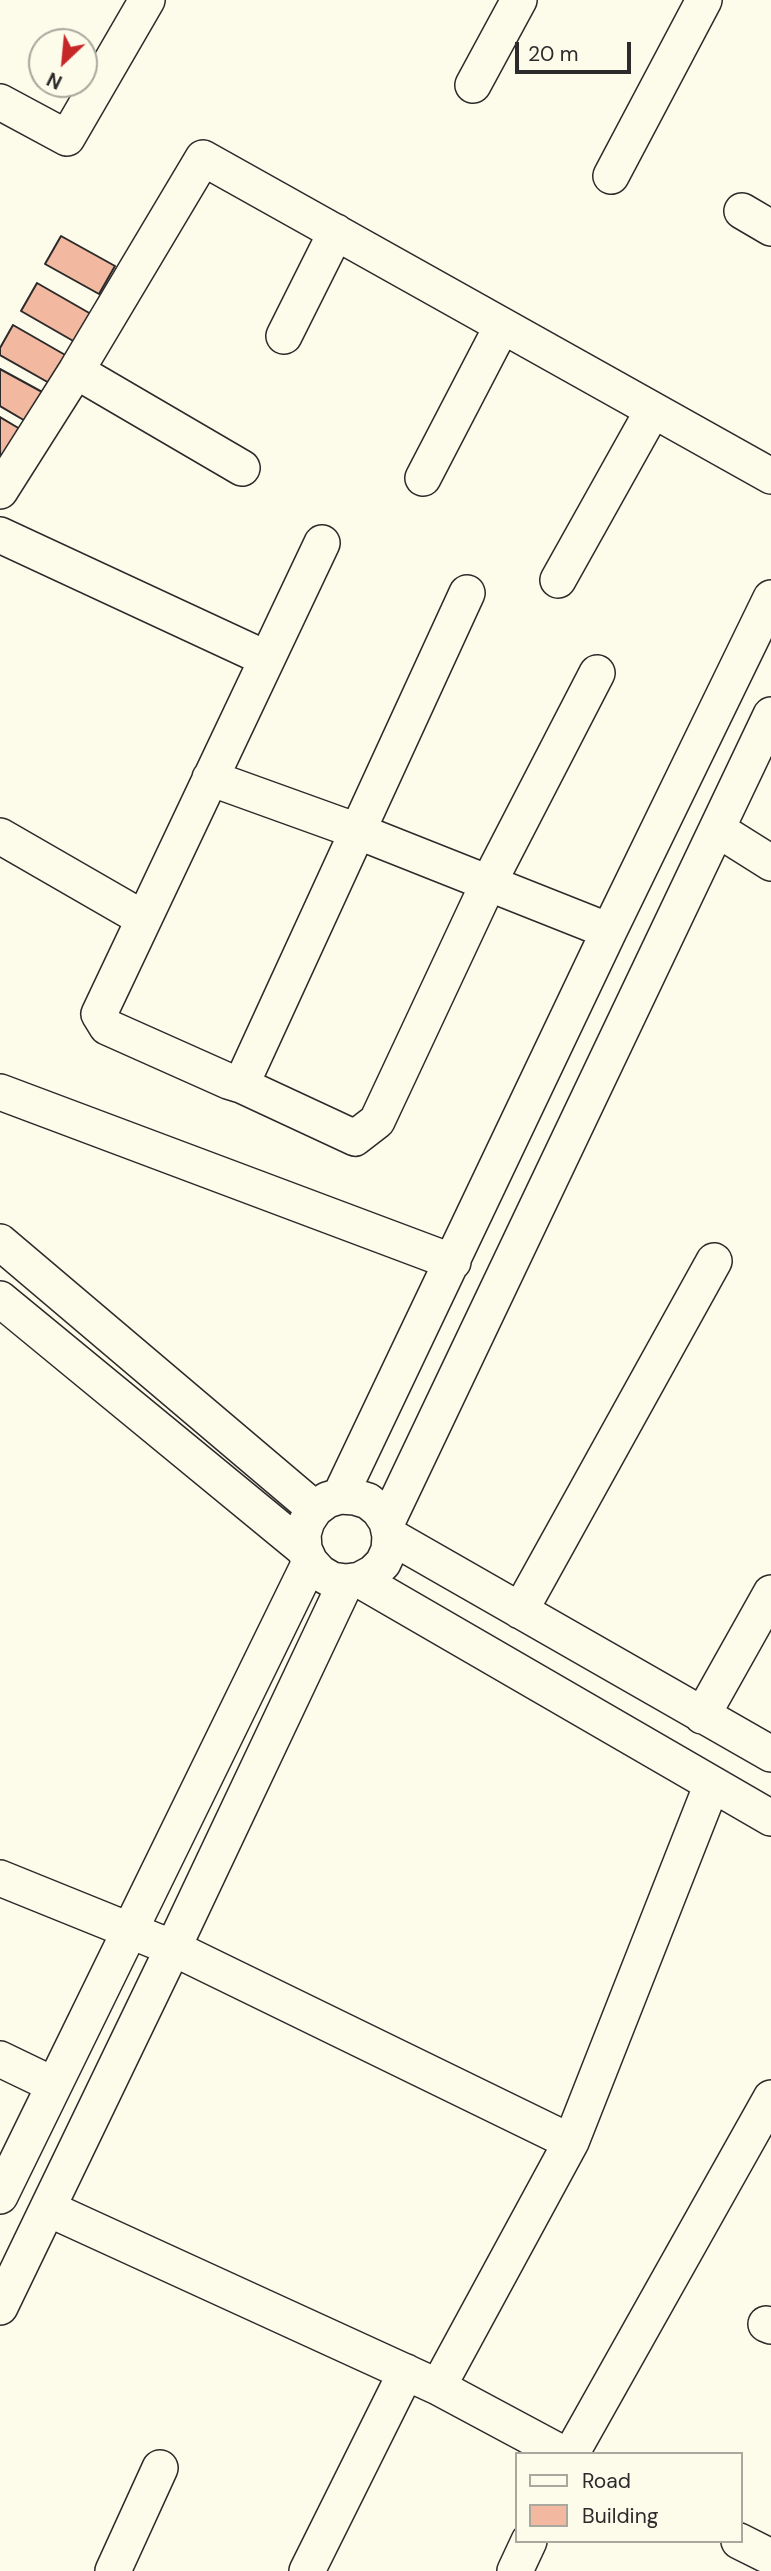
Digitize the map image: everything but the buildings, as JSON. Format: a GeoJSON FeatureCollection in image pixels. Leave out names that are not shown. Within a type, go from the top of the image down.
{"type":"FeatureCollection","features":[{"type":"Feature","properties":{"kind":"street"},"geometry":{"type":"LineString","coordinates":[[0,102],[67,138],[147,0]]}},
{"type":"Feature","properties":{"kind":"street"},"geometry":{"type":"LineString","coordinates":[[473,85],[519,0]]}},
{"type":"Feature","properties":{"kind":"street"},"geometry":{"type":"LineString","coordinates":[[611,176],[705,0]]}},
{"type":"Feature","properties":{"kind":"street"},"geometry":{"type":"LineString","coordinates":[[0,491],[76,371],[203,158],[771,476]]}},
{"type":"Feature","properties":{"kind":"street"},"geometry":{"type":"LineString","coordinates":[[284,336],[336,232]]}},
{"type":"Feature","properties":{"kind":"street"},"geometry":{"type":"LineString","coordinates":[[423,478],[502,326]]}},
{"type":"Feature","properties":{"kind":"street"},"geometry":{"type":"LineString","coordinates":[[76,371],[242,468]]}},
{"type":"Feature","properties":{"kind":"street"},"geometry":{"type":"LineString","coordinates":[[558,580],[653,410]]}},
{"type":"Feature","properties":{"kind":"street"},"geometry":{"type":"LineString","coordinates":[[0,535],[267,659]]}},
{"type":"Feature","properties":{"kind":"street"},"geometry":{"type":"LineString","coordinates":[[322,543],[99,1014],[107,1027],[355,1138],[377,1121],[488,884],[597,673]]}},
{"type":"Feature","properties":{"kind":"street"},"geometry":{"type":"LineString","coordinates":[[241,1085],[467,593]]}},
{"type":"Feature","properties":{"kind":"street"},"geometry":{"type":"LineString","coordinates":[[0,2196],[307,1555],[303,1534],[307,1521],[328,1502],[453,1262],[609,931],[771,598]]}},
{"type":"Feature","properties":{"kind":"street"},"geometry":{"type":"LineString","coordinates":[[388,1529],[771,715]]}},
{"type":"Feature","properties":{"kind":"street"},"geometry":{"type":"LineString","coordinates":[[210,778],[357,831],[609,931]]}},
{"type":"Feature","properties":{"kind":"street"},"geometry":{"type":"LineString","coordinates":[[717,829],[771,863]]}},
{"type":"Feature","properties":{"kind":"street"},"geometry":{"type":"LineString","coordinates":[[0,836],[144,919]]}},
{"type":"Feature","properties":{"kind":"street"},"geometry":{"type":"LineString","coordinates":[[0,1092],[453,1262]]}},
{"type":"Feature","properties":{"kind":"street"},"geometry":{"type":"LineString","coordinates":[[0,1241],[328,1502],[355,1497],[368,1501],[379,1510],[388,1529],[389,1550],[383,1563],[373,1573],[353,1581],[332,1580],[320,1573],[307,1555],[0,1299]]}},
{"type":"Feature","properties":{"kind":"street"},"geometry":{"type":"LineString","coordinates":[[520,1611],[713,1261]]}},
{"type":"Feature","properties":{"kind":"street"},"geometry":{"type":"LineString","coordinates":[[388,1529],[520,1611],[771,1754]]}},
{"type":"Feature","properties":{"kind":"street"},"geometry":{"type":"LineString","coordinates":[[353,1581],[771,1818]]}},
{"type":"Feature","properties":{"kind":"street"},"geometry":{"type":"LineString","coordinates":[[0,2307],[353,1581]]}},
{"type":"Feature","properties":{"kind":"street"},"geometry":{"type":"LineString","coordinates":[[702,1716],[771,1593]]}},
{"type":"Feature","properties":{"kind":"street"},"geometry":{"type":"LineString","coordinates":[[438,2387],[571,2142],[712,1784]]}},
{"type":"Feature","properties":{"kind":"street"},"geometry":{"type":"LineString","coordinates":[[0,1878],[173,1948],[571,2142]]}},
{"type":"Feature","properties":{"kind":"street"},"geometry":{"type":"LineString","coordinates":[[0,2059],[54,2085]]}},
{"type":"Feature","properties":{"kind":"street"},"geometry":{"type":"LineString","coordinates":[[572,2452],[771,2098]]}},
{"type":"Feature","properties":{"kind":"street"},"geometry":{"type":"LineString","coordinates":[[49,2209],[438,2387],[559,2452]]}},
{"type":"Feature","properties":{"kind":"street"},"geometry":{"type":"LineString","coordinates":[[307,2571],[406,2372]]}},
{"type":"Feature","properties":{"kind":"street"},"geometry":{"type":"LineString","coordinates":[[113,2571],[160,2468]]}},
{"type":"Feature","properties":{"kind":"street"},"geometry":{"type":"LineString","coordinates":[[515,2571],[528,2543]]}},
{"type":"Feature","properties":{"kind":"street"},"geometry":{"type":"LineString","coordinates":[[743,2543],[771,2557]]}}]}
